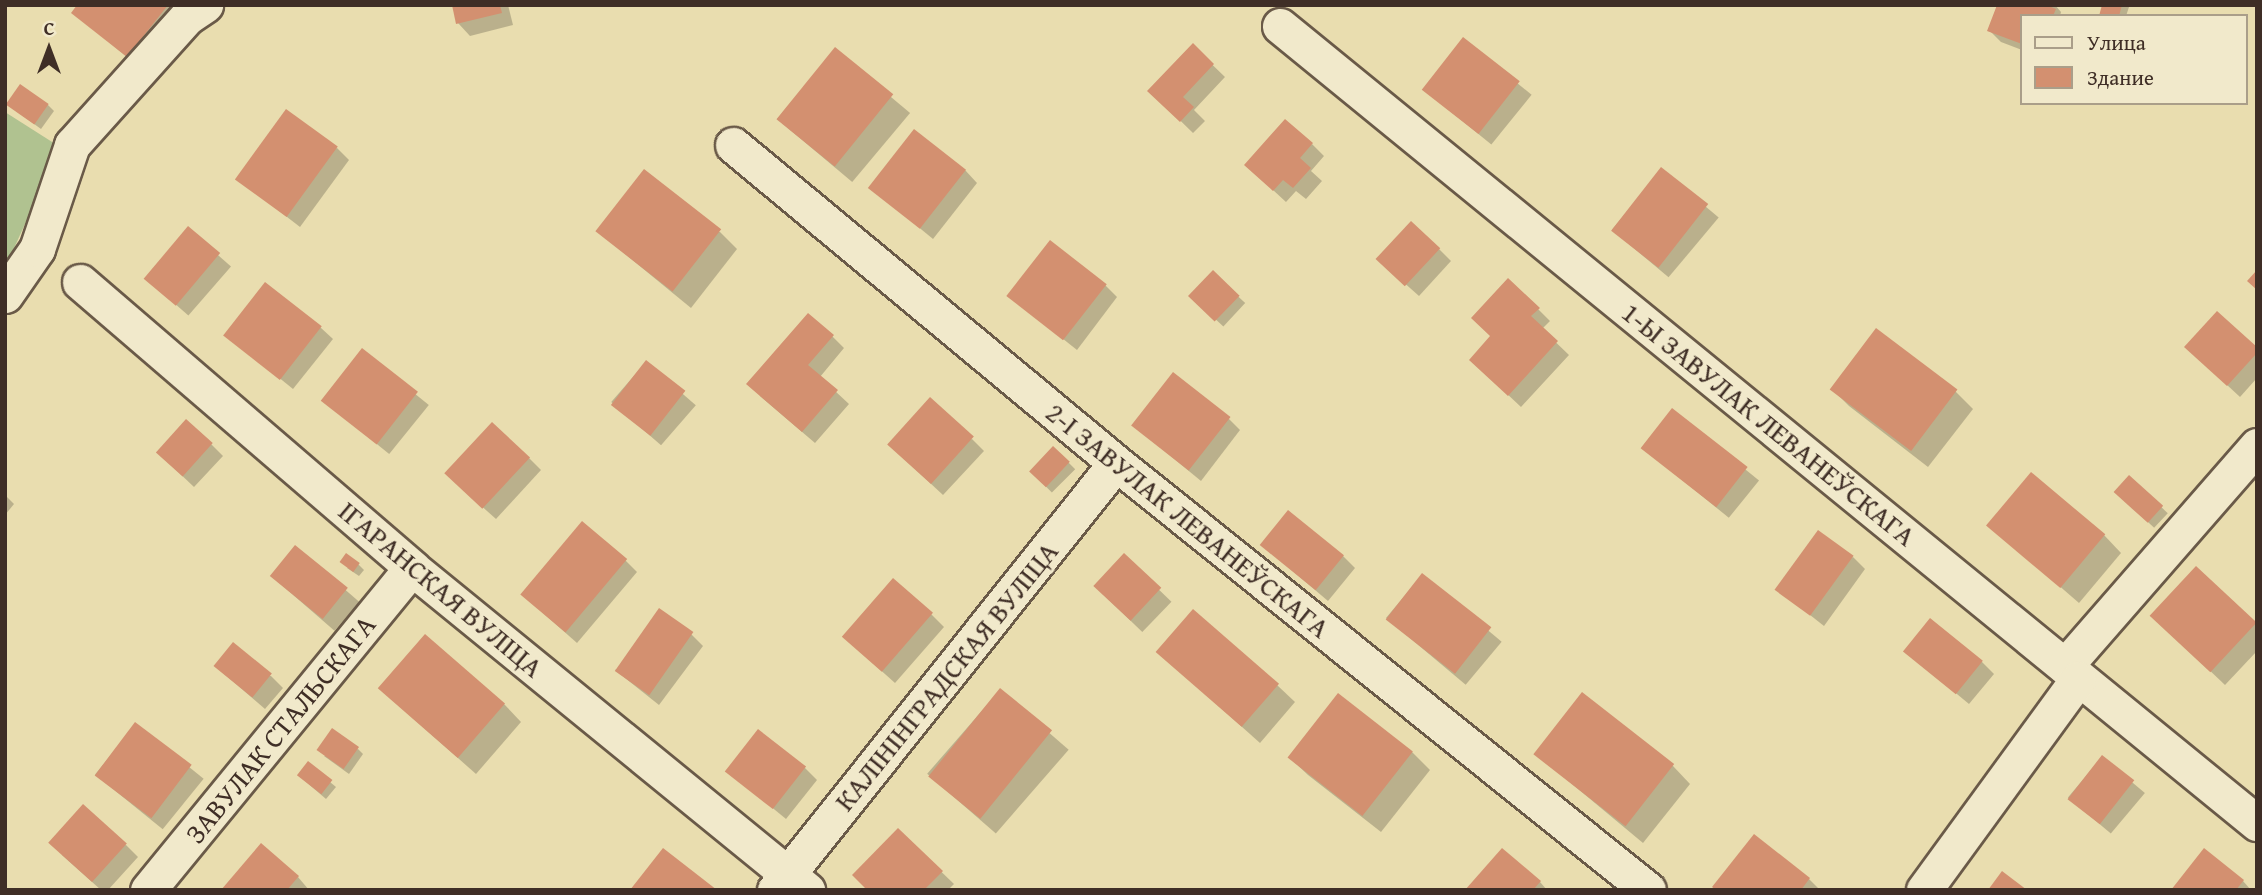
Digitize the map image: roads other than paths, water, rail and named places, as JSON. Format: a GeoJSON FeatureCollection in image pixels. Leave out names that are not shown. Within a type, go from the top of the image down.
{"type":"FeatureCollection","features":[{"type":"Feature","properties":{"kind":"street"},"geometry":{"type":"LineString","coordinates":[[10,291],[37,249],[72,145],[187,17],[205,5]]}},
{"type":"Feature","properties":{"kind":"street","name":"1-Ы ЗАВУЛАК ЛЕВАНЕЎСКАГА"},"geometry":{"type":"LineString","coordinates":[[1280,26],[2257,822]]}},
{"type":"Feature","properties":{"kind":"street","name":"2-І ЗАВУЛАК ЛЕВАНЕЎСКАГА"},"geometry":{"type":"LineString","coordinates":[[733,145],[1116,463],[1648,890]]}},
{"type":"Feature","properties":{"kind":"street","name":"ІГАРАНСКАЯ ВУЛІЦА"},"geometry":{"type":"LineString","coordinates":[[80,282],[412,568],[790,884]]}},
{"type":"Feature","properties":{"kind":"street"},"geometry":{"type":"LineString","coordinates":[[1924,890],[2072,672],[2257,446]]}},
{"type":"Feature","properties":{"kind":"street","name":"КАЛІНІНГРАДСКАЯ ВУЛІЦА"},"geometry":{"type":"LineString","coordinates":[[790,884],[1116,463]]}},
{"type":"Feature","properties":{"kind":"street","name":"ЗАВУЛАК СТАЛЬСКАГА"},"geometry":{"type":"LineString","coordinates":[[148,890],[412,568]]}}]}
